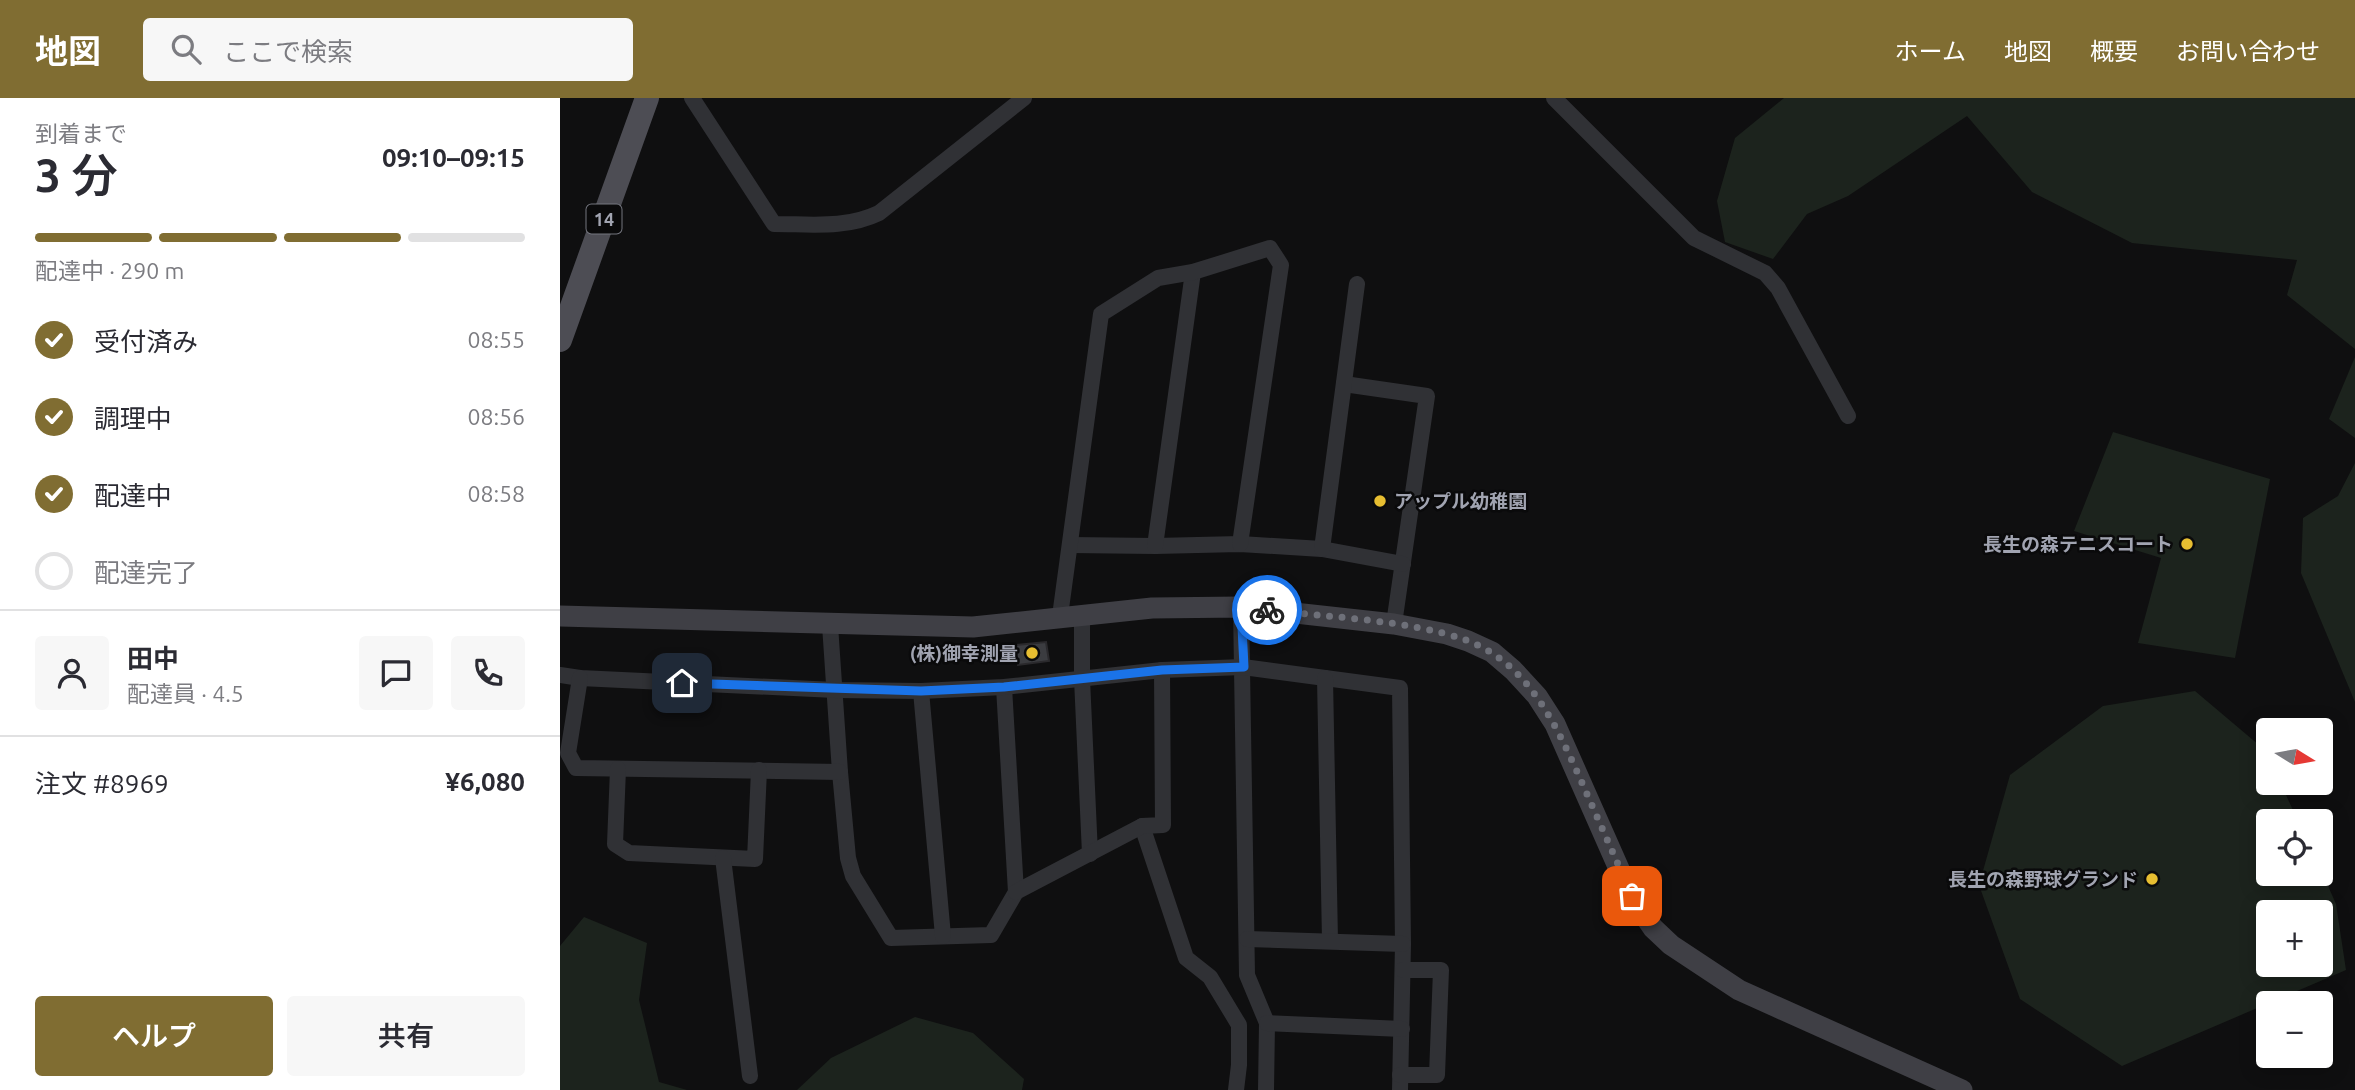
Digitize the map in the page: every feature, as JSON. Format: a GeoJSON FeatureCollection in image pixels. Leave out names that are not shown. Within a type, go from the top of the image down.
{"type":"FeatureCollection","features":[{"type":"Feature","properties":{"kind":"main road","name":"14"},"geometry":{"type":"LineString","coordinates":[[560,340],[647,98]]}},
{"type":"Feature","properties":{"kind":"street"},"geometry":{"type":"LineString","coordinates":[[692,98],[774,224],[841,225],[864,220],[879,213],[1024,98]]}},
{"type":"Feature","properties":{"kind":"street"},"geometry":{"type":"LineString","coordinates":[[1555,98],[1694,238],[1765,273],[1778,288],[1848,416]]}},
{"type":"Feature","properties":{"kind":"street"},"geometry":{"type":"LineString","coordinates":[[1090,854],[1082,679],[1071,615],[1070,545],[1101,314],[1158,278],[1193,272],[1270,248],[1281,265],[1240,544]]}},
{"type":"Feature","properties":{"kind":"street"},"geometry":{"type":"LineString","coordinates":[[1155,547],[1193,272]]}},
{"type":"Feature","properties":{"kind":"street"},"geometry":{"type":"LineString","coordinates":[[1322,550],[1357,284]]}},
{"type":"Feature","properties":{"kind":"street"},"geometry":{"type":"LineString","coordinates":[[1344,384],[1427,396],[1394,624]]}},
{"type":"Feature","properties":{"kind":"street"},"geometry":{"type":"LineString","coordinates":[[1070,545],[1155,547],[1240,544],[1322,550],[1403,564]]}},
{"type":"Feature","properties":{"kind":"street"},"geometry":{"type":"LineString","coordinates":[[1241,607],[1247,975],[1267,1023],[1266,1090]]}},
{"type":"Feature","properties":{"kind":"street"},"geometry":{"type":"LineString","coordinates":[[560,616],[973,627],[1152,608],[1241,607],[1394,624],[1447,634],[1468,641],[1492,652],[1537,696],[1555,724],[1632,896],[1653,928],[1671,945],[1739,990],[1962,1090]]}},
{"type":"Feature","properties":{"kind":"street"},"geometry":{"type":"LineString","coordinates":[[830,625],[848,858],[853,876],[891,938],[991,934],[1016,892],[1142,827],[1163,824],[1162,670]]}},
{"type":"Feature","properties":{"kind":"street"},"geometry":{"type":"LineString","coordinates":[[560,675],[835,690],[921,691],[1004,687],[1162,670],[1244,667],[1400,688],[1403,944],[1400,1082],[1437,1074],[1441,970],[1403,970]]}},
{"type":"Feature","properties":{"kind":"street"},"geometry":{"type":"LineString","coordinates":[[580,678],[568,753],[576,768],[840,772]]}},
{"type":"Feature","properties":{"kind":"street"},"geometry":{"type":"LineString","coordinates":[[1325,678],[1330,941]]}},
{"type":"Feature","properties":{"kind":"street"},"geometry":{"type":"LineString","coordinates":[[1004,687],[1016,892]]}},
{"type":"Feature","properties":{"kind":"street"},"geometry":{"type":"LineString","coordinates":[[921,691],[943,936]]}},
{"type":"Feature","properties":{"kind":"street"},"geometry":{"type":"LineString","coordinates":[[618,769],[615,844],[628,853],[755,859],[759,770]]}},
{"type":"Feature","properties":{"kind":"street"},"geometry":{"type":"LineString","coordinates":[[1142,827],[1186,958],[1210,976],[1238,1025],[1239,1065],[1236,1090]]}},
{"type":"Feature","properties":{"kind":"street"},"geometry":{"type":"LineString","coordinates":[[723,858],[750,1076]]}},
{"type":"Feature","properties":{"kind":"street"},"geometry":{"type":"LineString","coordinates":[[1247,939],[1403,944]]}},
{"type":"Feature","properties":{"kind":"street"},"geometry":{"type":"LineString","coordinates":[[1267,1023],[1402,1029]]}},
{"type":"Feature","properties":{"kind":"shaded area"},"geometry":{"type":"Polygon","coordinates":[[[1784,98],[2355,98],[2355,349],[2287,295],[2297,260],[2132,243],[2032,192],[1967,116],[1848,196],[1807,214],[1773,259],[1725,242],[1717,201],[1735,138],[1784,98]]]}},
{"type":"Feature","properties":{"kind":"shaded area"},"geometry":{"type":"Polygon","coordinates":[[[2355,357],[2355,438],[2329,419],[2355,357]]]}},
{"type":"Feature","properties":{"kind":"shaded area","name":"長生の森テニスコート"},"geometry":{"type":"Polygon","coordinates":[[[2113,432],[2270,479],[2235,658],[2138,643],[2161,558],[2074,531],[2113,432]]]}},
{"type":"Feature","properties":{"kind":"shaded area"},"geometry":{"type":"Polygon","coordinates":[[[2355,463],[2355,702],[2301,573],[2303,518],[2338,496],[2355,463]]]}},
{"type":"Feature","properties":{"kind":"shaded area","name":"長生の森野球グランド"},"geometry":{"type":"Polygon","coordinates":[[[2195,691],[2256,743],[2256,795],[2286,795],[2292,809],[2256,809],[2256,886],[2328,886],[2336,904],[2346,970],[2333,976],[2333,900],[2256,900],[2256,977],[2330,977],[2297,991],[2256,991],[2256,1009],[2122,1066],[2020,999],[1979,885],[2010,775],[2103,706],[2195,691]]]}},
{"type":"Feature","properties":{"kind":"shaded area"},"geometry":{"type":"Polygon","coordinates":[[[584,917],[647,943],[639,1000],[659,1082],[687,1090],[560,1090],[560,946],[584,917]]]}},
{"type":"Feature","properties":{"kind":"shaded area"},"geometry":{"type":"Polygon","coordinates":[[[915,1017],[973,1033],[1024,1079],[1022,1090],[797,1090],[831,1058],[915,1017]]]}},
{"type":"Feature","properties":{"kind":"building","name":"(株)御幸測量"},"geometry":{"type":"Polygon","coordinates":[[[1046,642],[1049,661],[1018,665],[1015,645],[1046,642]]]}},
{"type":"Feature","properties":{"kind":"way so far"},"geometry":{"type":"LineString","coordinates":[[1267,610],[1394,624],[1447,634],[1492,652],[1537,696],[1555,724],[1632,896]]}},
{"type":"Feature","properties":{"kind":"place","name":"アップル幼稚園"},"geometry":{"type":"Point","coordinates":[1380,501]}},
{"type":"Feature","properties":{"kind":"place","name":"長生の森テニスコート"},"geometry":{"type":"Point","coordinates":[2187,544]}},
{"type":"Feature","properties":{"kind":"place","name":"(株)御幸測量"},"geometry":{"type":"Point","coordinates":[1032,653]}},
{"type":"Feature","properties":{"kind":"place","name":"長生の森野球グランド"},"geometry":{"type":"Point","coordinates":[2152,879]}},
{"type":"Feature","properties":{"kind":"route"},"geometry":{"type":"LineString","coordinates":[[682,683],[921,691],[1004,687],[1162,670],[1244,667],[1241,607],[1267,610]]}}]}
